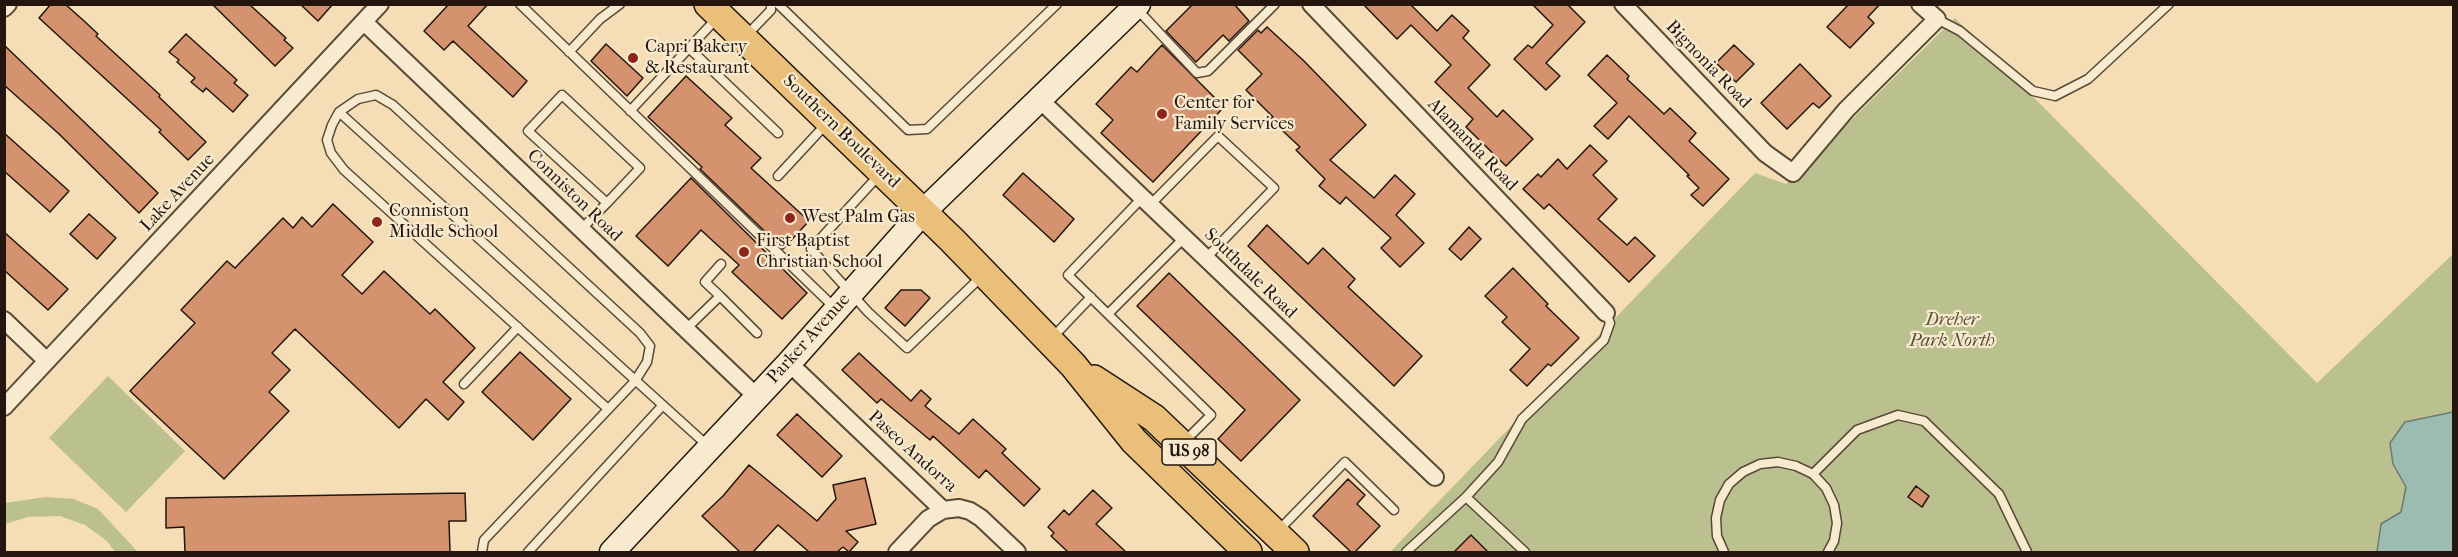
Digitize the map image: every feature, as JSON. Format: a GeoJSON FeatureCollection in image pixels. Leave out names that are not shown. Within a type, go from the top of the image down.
{"type":"FeatureCollection","features":[{"type":"Feature","properties":{"kind":"main road","name":"Southern Boulevard"},"geometry":{"type":"LineString","coordinates":[[716,9],[924,211],[1072,365],[1134,441],[1248,552]]}},
{"type":"Feature","properties":{"kind":"main road","name":"Southern Boulevard"},"geometry":{"type":"LineString","coordinates":[[1072,365],[1154,418],[1295,552]]}},
{"type":"Feature","properties":{"kind":"street"},"geometry":{"type":"LineString","coordinates":[[4,8],[8,4]]}},
{"type":"Feature","properties":{"kind":"street","name":"Lake Avenue"},"geometry":{"type":"LineString","coordinates":[[4,407],[380,4]]}},
{"type":"Feature","properties":{"kind":"street","name":"Alamanda Road"},"geometry":{"type":"LineString","coordinates":[[1311,4],[1606,313]]}},
{"type":"Feature","properties":{"kind":"street","name":"Bignonia Road"},"geometry":{"type":"LineString","coordinates":[[1623,4],[1765,153],[1793,173],[1846,110],[1937,19]]}},
{"type":"Feature","properties":{"kind":"street"},"geometry":{"type":"LineString","coordinates":[[1920,4],[1937,19]]}},
{"type":"Feature","properties":{"kind":"street","name":"Parker Avenue"},"geometry":{"type":"LineString","coordinates":[[612,552],[789,363],[924,211],[1038,98],[1136,6]]}},
{"type":"Feature","properties":{"kind":"street","name":"Conniston Road"},"geometry":{"type":"LineString","coordinates":[[364,22],[757,397]]}},
{"type":"Feature","properties":{"kind":"street","name":"Southdale Road"},"geometry":{"type":"LineString","coordinates":[[1038,98],[1435,477]]}},
{"type":"Feature","properties":{"kind":"street"},"geometry":{"type":"LineString","coordinates":[[4,321],[47,361]]}},
{"type":"Feature","properties":{"kind":"street","name":"Paseo Andorra"},"geometry":{"type":"LineString","coordinates":[[789,363],[942,510],[958,508],[970,511],[981,518],[1017,552]]}},
{"type":"Feature","properties":{"kind":"street"},"geometry":{"type":"LineString","coordinates":[[897,552],[928,519],[942,510]]}},
{"type":"Feature","properties":{"kind":"lane"},"geometry":{"type":"LineString","coordinates":[[520,4],[630,111],[843,301],[907,348],[984,273]]}},
{"type":"Feature","properties":{"kind":"lane"},"geometry":{"type":"LineString","coordinates":[[569,52],[600,19],[620,4]]}},
{"type":"Feature","properties":{"kind":"lane"},"geometry":{"type":"LineString","coordinates":[[744,38],[771,10],[771,4]]}},
{"type":"Feature","properties":{"kind":"lane"},"geometry":{"type":"LineString","coordinates":[[778,4],[908,130],[927,129],[1057,4]]}},
{"type":"Feature","properties":{"kind":"lane"},"geometry":{"type":"LineString","coordinates":[[1136,6],[1197,73],[1208,71],[1275,4]]}},
{"type":"Feature","properties":{"kind":"lane"},"geometry":{"type":"LineString","coordinates":[[1937,19],[1960,31],[2033,90],[2055,96],[2088,79],[2169,4]]}},
{"type":"Feature","properties":{"kind":"lane"},"geometry":{"type":"LineString","coordinates":[[630,111],[689,48],[716,9]]}},
{"type":"Feature","properties":{"kind":"lane"},"geometry":{"type":"LineString","coordinates":[[689,48],[778,133]]}},
{"type":"Feature","properties":{"kind":"lane"},"geometry":{"type":"LineString","coordinates":[[482,552],[484,540],[635,381],[646,362],[650,346],[640,333],[393,105],[376,95],[358,99],[339,112],[327,140],[331,153],[344,170],[608,409]]}},
{"type":"Feature","properties":{"kind":"lane"},"geometry":{"type":"LineString","coordinates":[[581,230],[607,203],[640,168],[562,95],[528,131],[607,203]]}},
{"type":"Feature","properties":{"kind":"lane"},"geometry":{"type":"LineString","coordinates":[[339,112],[710,447]]}},
{"type":"Feature","properties":{"kind":"lane"},"geometry":{"type":"LineString","coordinates":[[778,176],[830,121]]}},
{"type":"Feature","properties":{"kind":"lane"},"geometry":{"type":"LineString","coordinates":[[1181,444],[1211,415],[1068,275],[1218,136],[1274,188],[1206,258]]}},
{"type":"Feature","properties":{"kind":"lane"},"geometry":{"type":"LineString","coordinates":[[843,301],[811,249],[882,171]]}},
{"type":"Feature","properties":{"kind":"lane"},"geometry":{"type":"LineString","coordinates":[[1108,314],[1184,238]]}},
{"type":"Feature","properties":{"kind":"lane"},"geometry":{"type":"LineString","coordinates":[[721,264],[705,282],[757,333]]}},
{"type":"Feature","properties":{"kind":"lane"},"geometry":{"type":"LineString","coordinates":[[686,329],[720,296]]}},
{"type":"Feature","properties":{"kind":"lane"},"geometry":{"type":"LineString","coordinates":[[1049,341],[1091,297]]}},
{"type":"Feature","properties":{"kind":"lane"},"geometry":{"type":"LineString","coordinates":[[1406,552],[1466,497],[1497,462],[1522,419],[1604,340],[1610,323],[1606,313]]}},
{"type":"Feature","properties":{"kind":"lane"},"geometry":{"type":"LineString","coordinates":[[464,384],[518,327]]}},
{"type":"Feature","properties":{"kind":"lane"},"geometry":{"type":"LineString","coordinates":[[528,552],[663,405]]}},
{"type":"Feature","properties":{"kind":"lane"},"geometry":{"type":"LineString","coordinates":[[1813,474],[1857,430],[1898,415],[1924,421],[2000,494],[2027,552]]}},
{"type":"Feature","properties":{"kind":"lane"},"geometry":{"type":"LineString","coordinates":[[1275,534],[1345,462],[1394,510]]}},
{"type":"Feature","properties":{"kind":"lane"},"geometry":{"type":"LineString","coordinates":[[1724,552],[1718,536],[1716,518],[1720,500],[1729,484],[1743,472],[1760,464],[1778,462],[1796,466],[1813,474],[1826,488],[1834,505],[1837,523],[1834,542],[1828,552]]}},
{"type":"Feature","properties":{"kind":"lane"},"geometry":{"type":"LineString","coordinates":[[1466,497],[1525,552]]}},
{"type":"Feature","properties":{"kind":"green space","name":"Dreher Park North"},"geometry":{"type":"Polygon","coordinates":[[[1955,18],[2317,383],[2453,254],[2453,552],[1390,552],[1755,173],[1786,184],[1955,18]]]}},
{"type":"Feature","properties":{"kind":"green space"},"geometry":{"type":"Polygon","coordinates":[[[108,376],[185,451],[126,512],[49,438],[108,376]]]}},
{"type":"Feature","properties":{"kind":"green space"},"geometry":{"type":"Polygon","coordinates":[[[46,497],[74,499],[98,509],[138,552],[115,552],[107,541],[85,525],[60,516],[28,517],[5,524],[5,503],[46,497]]]}},
{"type":"Feature","properties":{"kind":"water"},"geometry":{"type":"Polygon","coordinates":[[[2453,412],[2453,552],[2377,552],[2381,524],[2401,512],[2406,487],[2393,464],[2390,443],[2405,422],[2453,412]]]}},
{"type":"Feature","properties":{"kind":"building"},"geometry":{"type":"Polygon","coordinates":[[[51,4],[65,4],[83,20],[98,34],[96,36],[160,95],[159,97],[206,142],[188,160],[159,132],[161,130],[39,18],[51,4]]]}},
{"type":"Feature","properties":{"kind":"building"},"geometry":{"type":"Polygon","coordinates":[[[212,4],[249,4],[286,38],[284,40],[293,48],[275,66],[212,4]]]}},
{"type":"Feature","properties":{"kind":"building"},"geometry":{"type":"Polygon","coordinates":[[[300,4],[333,4],[318,21],[300,4]]]}},
{"type":"Feature","properties":{"kind":"building"},"geometry":{"type":"Polygon","coordinates":[[[449,4],[488,4],[468,26],[527,81],[513,97],[453,41],[444,50],[424,31],[449,4]]]}},
{"type":"Feature","properties":{"kind":"building"},"geometry":{"type":"Polygon","coordinates":[[[1193,4],[1234,4],[1249,21],[1229,41],[1223,35],[1196,62],[1166,31],[1193,4]]]}},
{"type":"Feature","properties":{"kind":"building"},"geometry":{"type":"Polygon","coordinates":[[[1363,4],[1410,4],[1437,31],[1452,15],[1469,31],[1463,38],[1490,65],[1468,88],[1497,117],[1503,110],[1533,139],[1506,166],[1466,127],[1473,119],[1435,82],[1451,65],[1411,25],[1397,39],[1363,4]]]}},
{"type":"Feature","properties":{"kind":"building"},"geometry":{"type":"Polygon","coordinates":[[[1532,4],[1567,4],[1585,22],[1546,63],[1560,76],[1546,90],[1514,59],[1528,45],[1532,48],[1553,25],[1532,4]]]}},
{"type":"Feature","properties":{"kind":"building"},"geometry":{"type":"Polygon","coordinates":[[[1849,4],[1880,4],[1868,17],[1874,23],[1850,48],[1827,27],[1849,4]]]}},
{"type":"Feature","properties":{"kind":"building"},"geometry":{"type":"Polygon","coordinates":[[[1267,27],[1304,61],[1366,125],[1330,160],[1374,198],[1395,175],[1415,194],[1396,215],[1424,243],[1400,267],[1381,248],[1391,238],[1346,197],[1340,204],[1319,186],[1325,179],[1296,150],[1300,147],[1270,119],[1273,117],[1246,90],[1262,74],[1238,50],[1258,30],[1261,33],[1267,27]]]}},
{"type":"Feature","properties":{"kind":"building"},"geometry":{"type":"Polygon","coordinates":[[[186,34],[237,80],[234,83],[248,95],[233,112],[206,88],[203,92],[191,82],[195,78],[169,52],[186,34]]]}},
{"type":"Feature","properties":{"kind":"building"},"geometry":{"type":"Polygon","coordinates":[[[606,44],[643,78],[627,96],[591,61],[606,44]]]}},
{"type":"Feature","properties":{"kind":"building"},"geometry":{"type":"Polygon","coordinates":[[[4,45],[158,193],[139,213],[58,133],[4,85],[4,45]]]}},
{"type":"Feature","properties":{"kind":"building","name":"Center for Family Services"},"geometry":{"type":"Polygon","coordinates":[[[1162,45],[1224,107],[1153,182],[1101,133],[1113,120],[1096,104],[1131,67],[1137,72],[1162,45]]]}},
{"type":"Feature","properties":{"kind":"building"},"geometry":{"type":"Polygon","coordinates":[[[1734,45],[1754,64],[1736,82],[1716,63],[1734,45]]]}},
{"type":"Feature","properties":{"kind":"building"},"geometry":{"type":"Polygon","coordinates":[[[1607,55],[1629,76],[1627,79],[1664,114],[1670,108],[1696,133],[1689,141],[1729,179],[1703,206],[1691,195],[1699,188],[1687,176],[1689,175],[1629,116],[1608,139],[1594,126],[1617,103],[1588,75],[1607,55]]]}},
{"type":"Feature","properties":{"kind":"building"},"geometry":{"type":"Polygon","coordinates":[[[1800,64],[1831,96],[1819,108],[1813,103],[1787,129],[1761,103],[1800,64]]]}},
{"type":"Feature","properties":{"kind":"building"},"geometry":{"type":"Polygon","coordinates":[[[686,76],[732,118],[725,125],[761,158],[751,168],[809,221],[783,249],[700,169],[702,167],[648,117],[686,76]]]}},
{"type":"Feature","properties":{"kind":"building"},"geometry":{"type":"Polygon","coordinates":[[[4,133],[69,191],[50,212],[4,171],[4,133]]]}},
{"type":"Feature","properties":{"kind":"building"},"geometry":{"type":"Polygon","coordinates":[[[1590,145],[1607,161],[1593,175],[1617,199],[1598,219],[1627,245],[1635,237],[1655,256],[1629,282],[1549,204],[1544,209],[1523,189],[1538,174],[1541,177],[1558,159],[1567,169],[1590,145]]]}},
{"type":"Feature","properties":{"kind":"building"},"geometry":{"type":"Polygon","coordinates":[[[1023,173],[1074,219],[1054,242],[1003,195],[1023,173]]]}},
{"type":"Feature","properties":{"kind":"building"},"geometry":{"type":"Polygon","coordinates":[[[691,178],[807,293],[782,319],[732,272],[739,265],[701,230],[668,266],[636,236],[691,178]]]}},
{"type":"Feature","properties":{"kind":"building"},"geometry":{"type":"Polygon","coordinates":[[[333,204],[373,242],[342,275],[362,294],[384,271],[430,314],[435,309],[475,348],[443,382],[464,402],[448,420],[426,399],[399,428],[295,329],[272,353],[290,370],[269,392],[289,411],[224,479],[130,391],[195,323],[181,310],[227,261],[235,268],[283,218],[293,228],[302,217],[312,227],[333,204]]]}},
{"type":"Feature","properties":{"kind":"building"},"geometry":{"type":"Polygon","coordinates":[[[89,214],[116,238],[97,259],[70,234],[89,214]]]}},
{"type":"Feature","properties":{"kind":"building"},"geometry":{"type":"Polygon","coordinates":[[[1267,225],[1308,264],[1323,248],[1355,279],[1348,287],[1422,356],[1394,386],[1248,246],[1267,225]]]}},
{"type":"Feature","properties":{"kind":"building"},"geometry":{"type":"Polygon","coordinates":[[[1469,227],[1481,239],[1461,260],[1449,249],[1469,227]]]}},
{"type":"Feature","properties":{"kind":"building"},"geometry":{"type":"Polygon","coordinates":[[[4,232],[68,289],[48,310],[4,270],[4,232]]]}},
{"type":"Feature","properties":{"kind":"building"},"geometry":{"type":"Polygon","coordinates":[[[1513,268],[1548,304],[1546,306],[1579,338],[1551,366],[1548,364],[1527,386],[1510,370],[1530,349],[1502,322],[1507,317],[1485,296],[1513,268]]]}},
{"type":"Feature","properties":{"kind":"building"},"geometry":{"type":"Polygon","coordinates":[[[1169,273],[1300,400],[1241,461],[1218,439],[1245,410],[1137,306],[1169,273]]]}},
{"type":"Feature","properties":{"kind":"building"},"geometry":{"type":"Polygon","coordinates":[[[901,290],[921,290],[930,298],[905,326],[885,308],[901,290]]]}},
{"type":"Feature","properties":{"kind":"building"},"geometry":{"type":"Polygon","coordinates":[[[520,352],[571,399],[533,440],[482,392],[520,352]]]}},
{"type":"Feature","properties":{"kind":"building"},"geometry":{"type":"Polygon","coordinates":[[[859,353],[911,401],[921,390],[931,399],[925,406],[959,434],[973,419],[1006,449],[1002,453],[1040,489],[1024,506],[986,470],[979,478],[933,436],[930,440],[881,399],[877,403],[842,370],[859,353]]]}},
{"type":"Feature","properties":{"kind":"building"},"geometry":{"type":"Polygon","coordinates":[[[797,414],[842,456],[822,477],[777,435],[797,414]]]}},
{"type":"Feature","properties":{"kind":"building"},"geometry":{"type":"Polygon","coordinates":[[[749,465],[817,521],[836,499],[833,485],[865,478],[876,524],[846,531],[858,542],[849,552],[843,547],[837,552],[809,552],[778,525],[753,552],[740,552],[702,516],[723,496],[749,465]]]}},
{"type":"Feature","properties":{"kind":"building"},"geometry":{"type":"Polygon","coordinates":[[[1348,479],[1365,495],[1357,504],[1380,526],[1355,552],[1351,552],[1313,516],[1348,479]]]}},
{"type":"Feature","properties":{"kind":"building"},"geometry":{"type":"Polygon","coordinates":[[[1916,486],[1929,496],[1922,507],[1908,497],[1916,486]]]}},
{"type":"Feature","properties":{"kind":"building"},"geometry":{"type":"Polygon","coordinates":[[[1093,490],[1112,508],[1096,524],[1126,552],[1068,552],[1051,536],[1054,533],[1048,527],[1064,510],[1069,515],[1093,490]]]}},
{"type":"Feature","properties":{"kind":"building"},"geometry":{"type":"Polygon","coordinates":[[[465,493],[466,521],[449,521],[450,552],[185,552],[184,527],[166,528],[166,498],[465,493]]]}},
{"type":"Feature","properties":{"kind":"building"},"geometry":{"type":"Polygon","coordinates":[[[1471,535],[1488,552],[1454,552],[1471,535]]]}},
{"type":"Feature","properties":{"kind":"place","name":"Capri Bakery & Restaurant"},"geometry":{"type":"Point","coordinates":[633,58]}},
{"type":"Feature","properties":{"kind":"place","name":"Center for Family Services"},"geometry":{"type":"Point","coordinates":[1162,114]}},
{"type":"Feature","properties":{"kind":"place","name":"West Palm Gas"},"geometry":{"type":"Point","coordinates":[790,218]}},
{"type":"Feature","properties":{"kind":"place","name":"Conniston Middle School"},"geometry":{"type":"Point","coordinates":[377,222]}},
{"type":"Feature","properties":{"kind":"place","name":"First Baptist Christian School"},"geometry":{"type":"Point","coordinates":[744,252]}}]}
